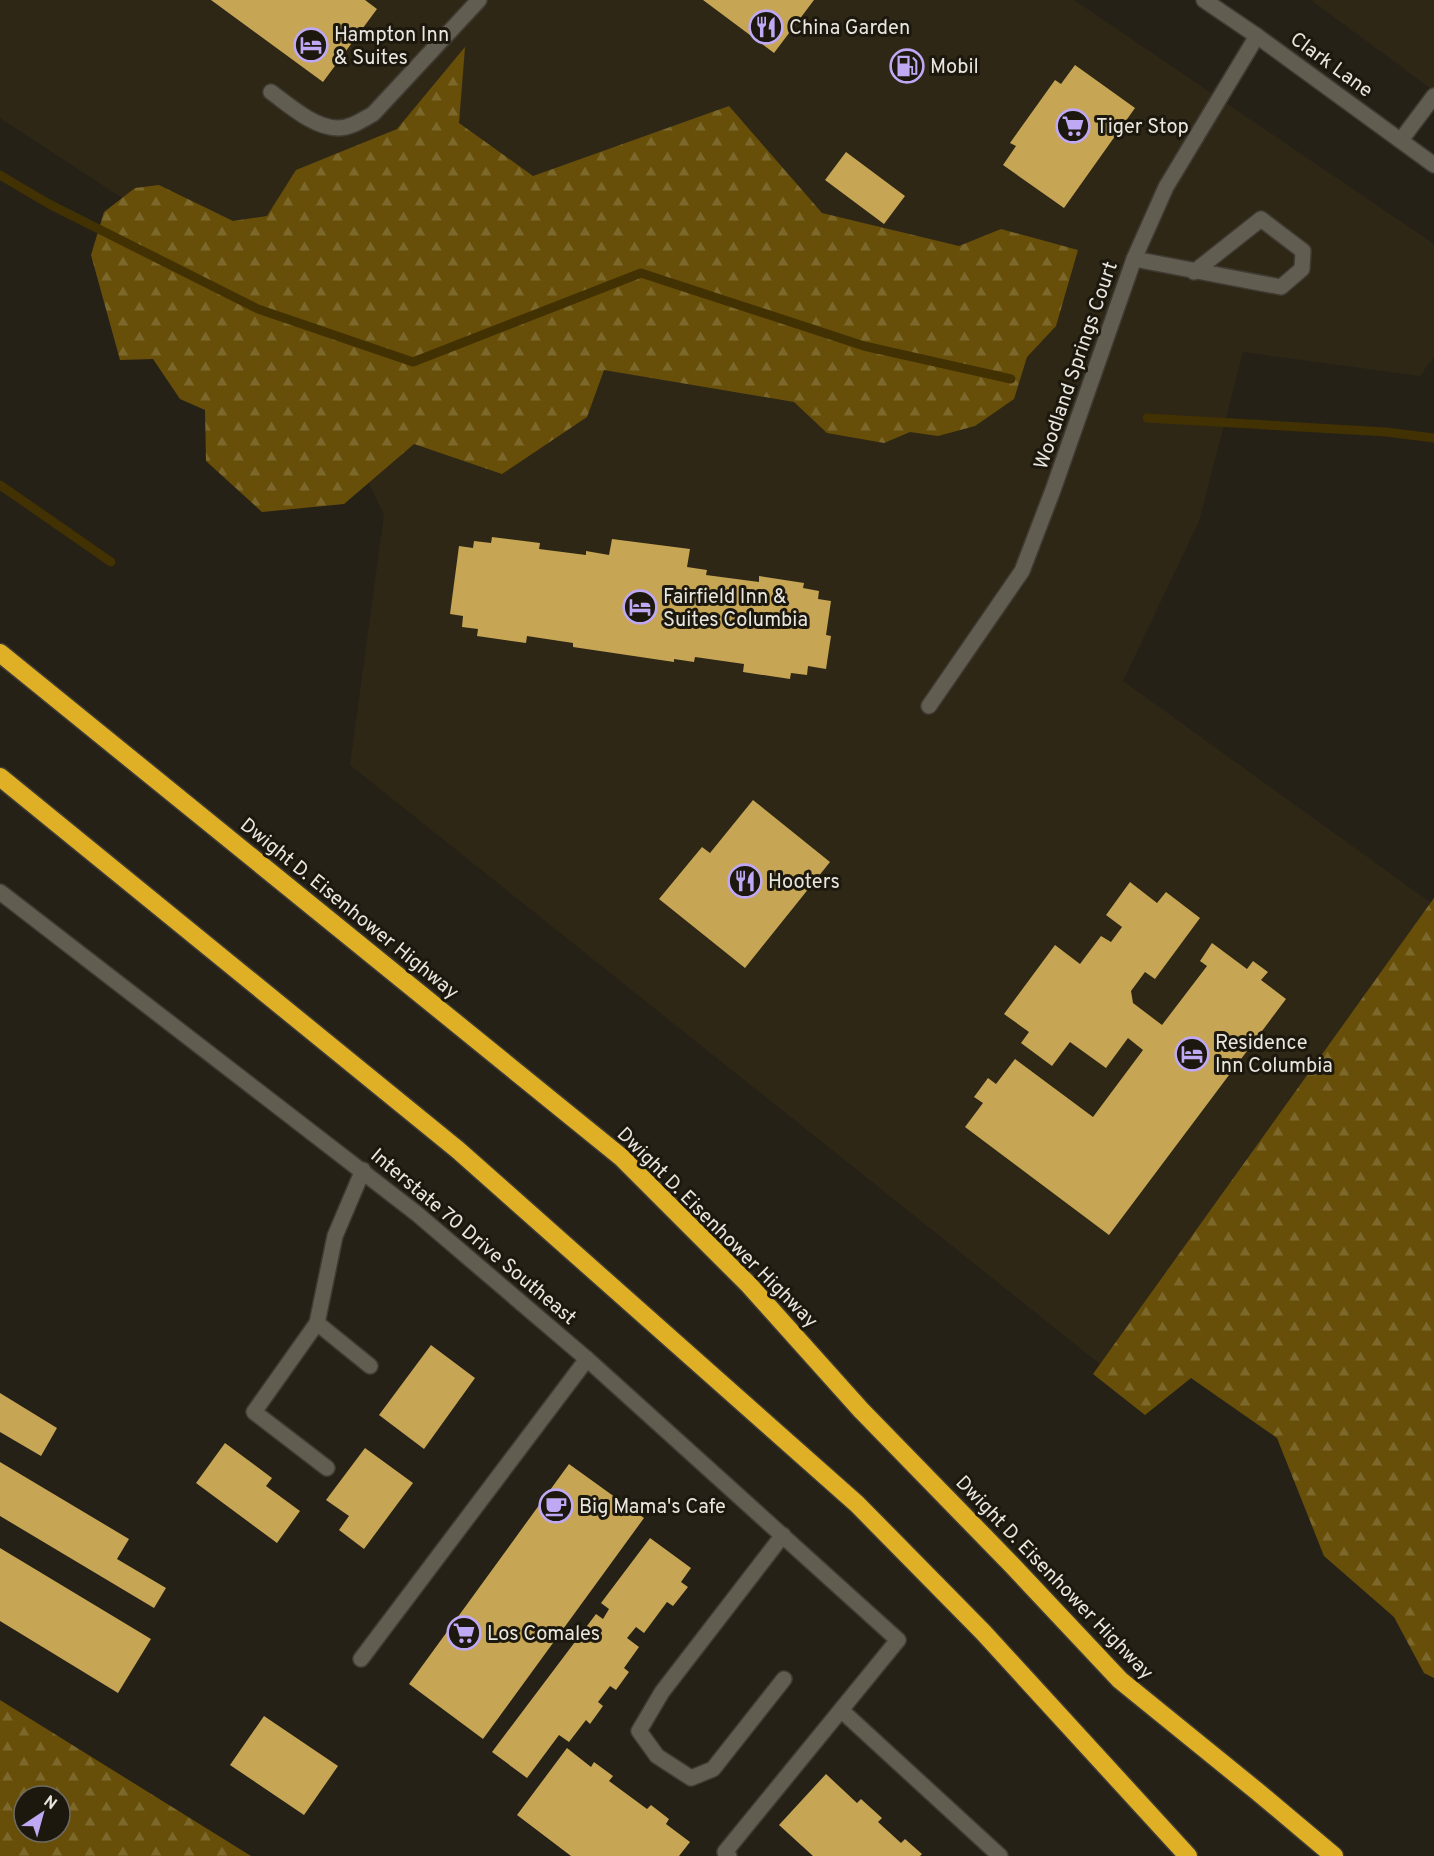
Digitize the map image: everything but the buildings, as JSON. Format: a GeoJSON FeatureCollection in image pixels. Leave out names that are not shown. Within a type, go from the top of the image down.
{"type":"FeatureCollection","features":[{"type":"Feature","properties":{"kind":"highway","name":"Dwight D. Eisenhower Highway"},"geometry":{"type":"LineString","coordinates":[[0,653],[621,1157],[749,1285],[861,1410],[1120,1680],[1258,1791],[1334,1856]]}},
{"type":"Feature","properties":{"kind":"highway"},"geometry":{"type":"LineString","coordinates":[[0,777],[458,1150],[857,1504],[983,1632],[1188,1856]]}},
{"type":"Feature","properties":{"kind":"street"},"geometry":{"type":"LineString","coordinates":[[270,92],[317,123],[337,128],[355,125],[373,114],[479,0]]}},
{"type":"Feature","properties":{"kind":"street","name":"Clark Lane"},"geometry":{"type":"LineString","coordinates":[[1204,0],[1434,165]]}},
{"type":"Feature","properties":{"kind":"street","name":"Woodland Springs Court"},"geometry":{"type":"LineString","coordinates":[[929,706],[1022,571],[1134,260],[1166,188],[1257,36]]}},
{"type":"Feature","properties":{"kind":"street"},"geometry":{"type":"LineString","coordinates":[[1401,140],[1434,96]]}},
{"type":"Feature","properties":{"kind":"street"},"geometry":{"type":"LineString","coordinates":[[1134,260],[1194,272],[1281,287],[1302,269],[1303,251],[1260,219],[1194,272]]}},
{"type":"Feature","properties":{"kind":"street","name":"Interstate 70 Drive Southeast"},"geometry":{"type":"LineString","coordinates":[[0,892],[363,1170],[425,1221],[587,1359],[898,1640],[841,1710]]}},
{"type":"Feature","properties":{"kind":"street"},"geometry":{"type":"LineString","coordinates":[[327,1468],[254,1413],[317,1323],[335,1236],[363,1170]]}},
{"type":"Feature","properties":{"kind":"street"},"geometry":{"type":"LineString","coordinates":[[317,1323],[370,1366]]}},
{"type":"Feature","properties":{"kind":"street"},"geometry":{"type":"LineString","coordinates":[[361,1659],[587,1359]]}},
{"type":"Feature","properties":{"kind":"street"},"geometry":{"type":"LineString","coordinates":[[783,1535],[662,1692],[639,1731],[657,1756],[691,1778],[713,1769],[784,1679]]}},
{"type":"Feature","properties":{"kind":"street"},"geometry":{"type":"LineString","coordinates":[[729,1856],[725,1852],[841,1710],[1000,1856]]}},
{"type":"Feature","properties":{"kind":"shaded area"},"geometry":{"type":"Polygon","coordinates":[[[0,0],[1074,0],[1434,244],[1434,357],[1420,376],[1243,352],[1199,521],[1123,681],[1434,905],[1150,1404],[350,765],[384,515],[284,304],[0,118],[0,0]]]}},
{"type":"Feature","properties":{"kind":"shaded area"},"geometry":{"type":"Polygon","coordinates":[[[1311,0],[1434,0],[1434,91],[1311,0]]]}},
{"type":"Feature","properties":{"kind":"green space"},"geometry":{"type":"Polygon","coordinates":[[[465,47],[459,123],[533,176],[729,106],[822,213],[959,246],[1001,229],[1078,250],[1056,326],[1027,357],[1014,399],[975,426],[938,436],[910,432],[884,443],[827,433],[794,402],[604,370],[587,417],[502,474],[414,444],[344,504],[262,512],[206,461],[205,410],[180,399],[153,359],[120,360],[91,255],[104,212],[135,188],[159,185],[233,221],[267,216],[296,170],[397,129],[465,47]]]}},
{"type":"Feature","properties":{"kind":"green space"},"geometry":{"type":"Polygon","coordinates":[[[1434,898],[1434,1678],[1424,1673],[1394,1617],[1324,1556],[1277,1438],[1191,1378],[1145,1415],[1093,1374],[1434,898]]]}},
{"type":"Feature","properties":{"kind":"green space"},"geometry":{"type":"Polygon","coordinates":[[[0,1700],[251,1856],[0,1856],[0,1700]]]}},
{"type":"Feature","properties":{"kind":"waterway"},"geometry":{"type":"LineString","coordinates":[[0,175],[49,204],[258,309],[413,362],[641,273],[864,346],[1011,379]]}},
{"type":"Feature","properties":{"kind":"waterway"},"geometry":{"type":"LineString","coordinates":[[1147,418],[1386,432],[1434,438]]}},
{"type":"Feature","properties":{"kind":"waterway"},"geometry":{"type":"LineString","coordinates":[[0,485],[111,562]]}},
{"type":"Feature","properties":{"kind":"place","name":"China Garden"},"geometry":{"type":"Point","coordinates":[766,27]}},
{"type":"Feature","properties":{"kind":"place","name":"Hampton Inn & Suites"},"geometry":{"type":"Point","coordinates":[311,45]}},
{"type":"Feature","properties":{"kind":"place","name":"Mobil"},"geometry":{"type":"Point","coordinates":[907,66]}},
{"type":"Feature","properties":{"kind":"place","name":"Tiger Stop"},"geometry":{"type":"Point","coordinates":[1073,126]}},
{"type":"Feature","properties":{"kind":"place","name":"Fairfield Inn & Suites Columbia"},"geometry":{"type":"Point","coordinates":[640,607]}},
{"type":"Feature","properties":{"kind":"place","name":"Hooters"},"geometry":{"type":"Point","coordinates":[745,881]}},
{"type":"Feature","properties":{"kind":"place","name":"Residence Inn Columbia"},"geometry":{"type":"Point","coordinates":[1192,1054]}},
{"type":"Feature","properties":{"kind":"place","name":"Big Mama's Cafe"},"geometry":{"type":"Point","coordinates":[556,1506]}},
{"type":"Feature","properties":{"kind":"place","name":"Los Comales"},"geometry":{"type":"Point","coordinates":[464,1633]}}]}
